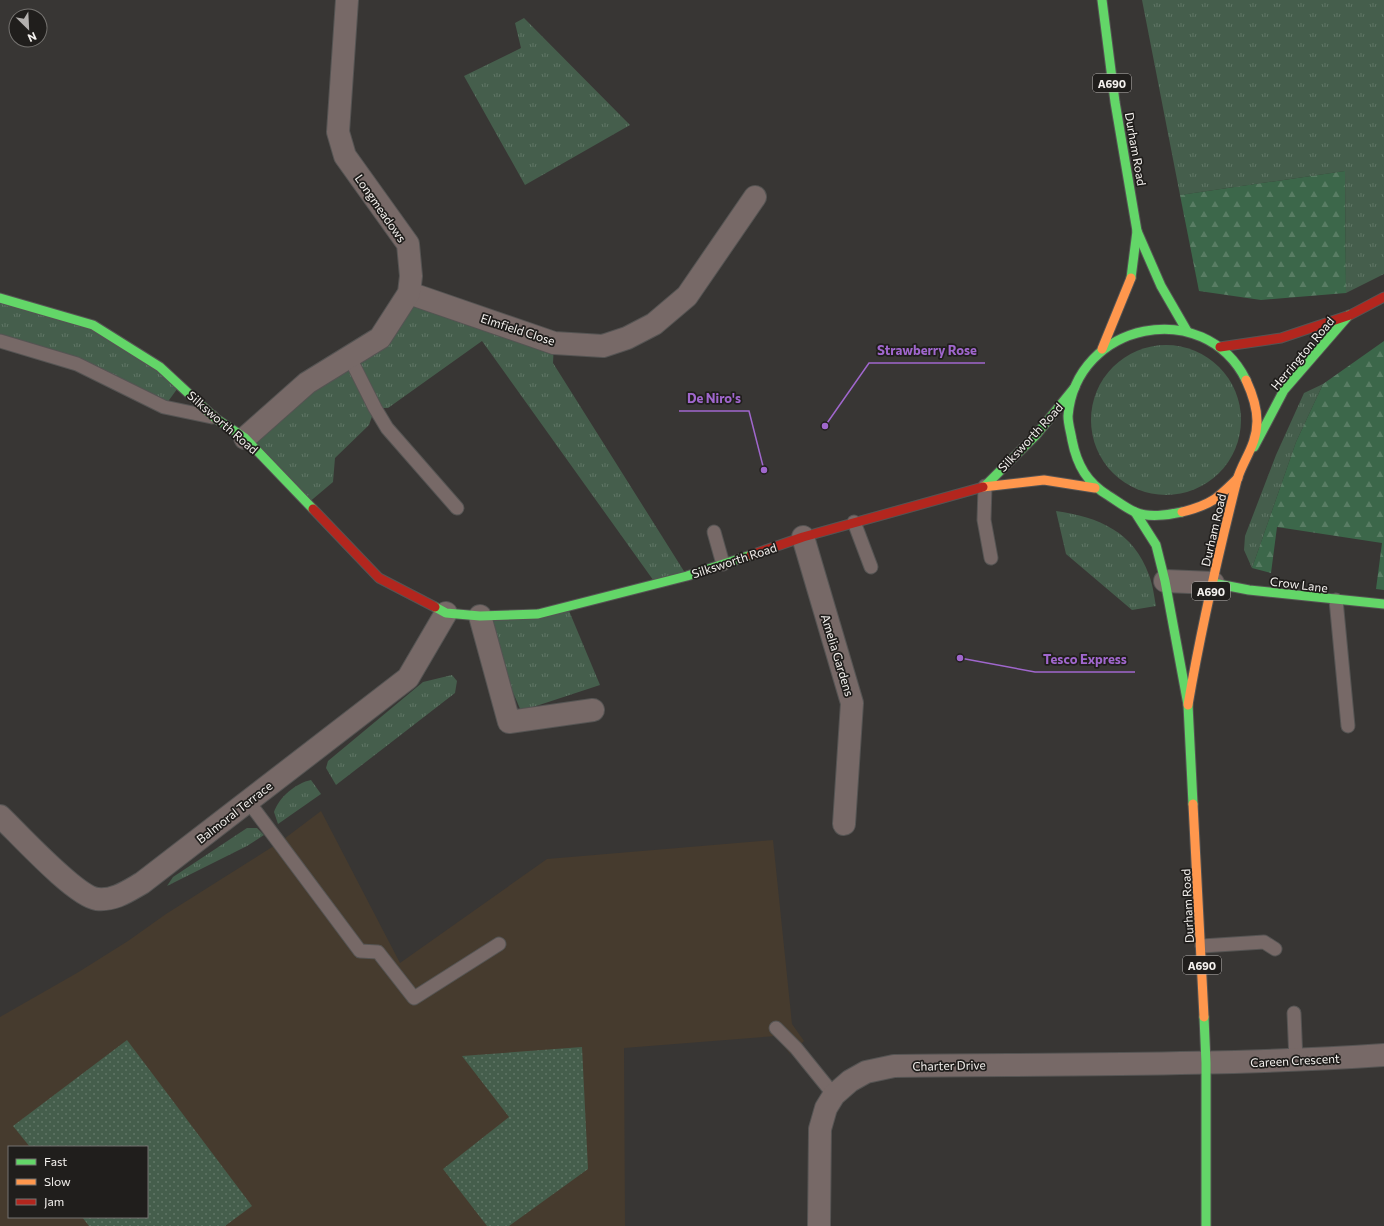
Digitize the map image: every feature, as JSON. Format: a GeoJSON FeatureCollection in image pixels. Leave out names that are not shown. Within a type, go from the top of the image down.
{"type":"FeatureCollection","features":[{"type":"Feature","properties":{"kind":"main road","name":"Durham Road"},"geometry":{"type":"LineString","coordinates":[[1102,0],[1115,102],[1127,165],[1137,231],[1161,286],[1187,331]]}},
{"type":"Feature","properties":{"kind":"main road","name":"Durham Road"},"geometry":{"type":"LineString","coordinates":[[1137,231],[1130,283],[1102,349],[1085,368],[1075,388],[1068,417],[1076,458],[1095,488],[1135,512],[1165,516],[1203,507],[1221,495],[1238,478]]}},
{"type":"Feature","properties":{"kind":"main road","name":"Herrington Road"},"geometry":{"type":"LineString","coordinates":[[1220,347],[1281,338],[1350,315],[1384,297]]}},
{"type":"Feature","properties":{"kind":"main road","name":"Silksworth Road"},"geometry":{"type":"LineString","coordinates":[[0,298],[93,326],[160,366],[215,418],[245,438],[379,578],[446,613],[480,616],[538,614],[675,579],[802,537],[985,486],[1044,480],[1095,488]]}},
{"type":"Feature","properties":{"kind":"main road","name":"Herrington Road"},"geometry":{"type":"LineString","coordinates":[[1252,449],[1284,390],[1350,315]]}},
{"type":"Feature","properties":{"kind":"main road","name":"Durham Road"},"geometry":{"type":"LineString","coordinates":[[1102,349],[1127,335],[1163,328],[1187,331],[1220,347],[1240,368],[1253,394],[1257,421],[1252,449],[1238,478],[1199,640],[1188,705]]}},
{"type":"Feature","properties":{"kind":"main road","name":"Silksworth Road"},"geometry":{"type":"LineString","coordinates":[[985,486],[1036,434],[1075,388]]}},
{"type":"Feature","properties":{"kind":"main road","name":"Durham Road"},"geometry":{"type":"LineString","coordinates":[[1135,512],[1156,545],[1165,581],[1188,705],[1202,946],[1206,1063],[1206,1226]]}},
{"type":"Feature","properties":{"kind":"main road","name":"Crow Lane"},"geometry":{"type":"LineString","coordinates":[[1213,583],[1249,590],[1384,604]]}},
{"type":"Feature","properties":{"kind":"street","name":"Longmeadows"},"geometry":{"type":"LineString","coordinates":[[245,438],[307,383],[380,338],[409,293],[412,276],[408,244],[345,156],[338,132],[347,0]]}},
{"type":"Feature","properties":{"kind":"street","name":"Elmfield Close"},"geometry":{"type":"LineString","coordinates":[[409,293],[554,343],[603,346],[627,338],[654,324],[687,296],[755,197]]}},
{"type":"Feature","properties":{"kind":"street","name":"Amelia Gardens"},"geometry":{"type":"LineString","coordinates":[[802,537],[852,703],[844,824]]}},
{"type":"Feature","properties":{"kind":"street"},"geometry":{"type":"LineString","coordinates":[[1165,581],[1213,583]]}},
{"type":"Feature","properties":{"kind":"street","name":"Balmoral Terrace"},"geometry":{"type":"LineString","coordinates":[[0,816],[76,889],[96,899],[117,897],[142,883],[408,678],[446,613]]}},
{"type":"Feature","properties":{"kind":"street"},"geometry":{"type":"LineString","coordinates":[[480,616],[509,722],[593,710]]}},
{"type":"Feature","properties":{"kind":"street","name":"Careen Crescent"},"geometry":{"type":"LineString","coordinates":[[1206,1063],[1296,1061],[1384,1055]]}},
{"type":"Feature","properties":{"kind":"street","name":"Charter Drive"},"geometry":{"type":"LineString","coordinates":[[819,1226],[820,1129],[826,1108],[834,1095],[850,1081],[866,1072],[894,1066],[1206,1063]]}},
{"type":"Feature","properties":{"kind":"lane"},"geometry":{"type":"LineString","coordinates":[[0,341],[77,364],[164,407],[215,418]]}},
{"type":"Feature","properties":{"kind":"lane"},"geometry":{"type":"LineString","coordinates":[[349,356],[375,408],[387,428],[457,508]]}},
{"type":"Feature","properties":{"kind":"lane"},"geometry":{"type":"LineString","coordinates":[[985,486],[984,520],[991,558]]}},
{"type":"Feature","properties":{"kind":"lane"},"geometry":{"type":"LineString","coordinates":[[854,522],[871,567]]}},
{"type":"Feature","properties":{"kind":"lane"},"geometry":{"type":"LineString","coordinates":[[714,532],[723,564]]}},
{"type":"Feature","properties":{"kind":"lane"},"geometry":{"type":"LineString","coordinates":[[1336,600],[1348,726]]}},
{"type":"Feature","properties":{"kind":"lane"},"geometry":{"type":"LineString","coordinates":[[248,801],[360,951],[378,952],[414,998],[499,944]]}},
{"type":"Feature","properties":{"kind":"lane"},"geometry":{"type":"LineString","coordinates":[[1202,946],[1264,942],[1275,949]]}},
{"type":"Feature","properties":{"kind":"lane"},"geometry":{"type":"LineString","coordinates":[[1294,1013],[1296,1061]]}},
{"type":"Feature","properties":{"kind":"lane"},"geometry":{"type":"LineString","coordinates":[[776,1028],[796,1048],[834,1095]]}},
{"type":"Feature","properties":{"kind":"shaded area"},"geometry":{"type":"Polygon","coordinates":[[[321,811],[400,963],[547,859],[773,840],[792,1024],[804,1041],[790,1054],[776,1036],[624,1048],[625,1226],[0,1226],[0,1017],[77,973],[128,941],[166,914],[280,842],[321,811]]]}},
{"type":"Feature","properties":{"kind":"green space"},"geometry":{"type":"Polygon","coordinates":[[[1142,0],[1384,0],[1384,274],[1346,293],[1345,171],[1180,195],[1142,0]]]}},
{"type":"Feature","properties":{"kind":"green space"},"geometry":{"type":"Polygon","coordinates":[[[524,18],[630,125],[525,185],[464,76],[521,48],[515,23],[524,18]]]}},
{"type":"Feature","properties":{"kind":"green space"},"geometry":{"type":"Polygon","coordinates":[[[1345,171],[1346,293],[1261,300],[1199,291],[1180,195],[1345,171]]]}},
{"type":"Feature","properties":{"kind":"green space"},"geometry":{"type":"Polygon","coordinates":[[[409,293],[554,343],[553,363],[687,576],[656,584],[482,341],[388,408],[375,408],[369,425],[335,458],[333,482],[307,504],[245,438],[349,356],[409,293]]]}},
{"type":"Feature","properties":{"kind":"green space"},"geometry":{"type":"Polygon","coordinates":[[[0,298],[93,325],[180,385],[164,407],[77,364],[0,341],[0,298]]]}},
{"type":"Feature","properties":{"kind":"green space"},"geometry":{"type":"Polygon","coordinates":[[[1384,341],[1384,590],[1376,589],[1382,543],[1277,527],[1271,573],[1252,568],[1296,442],[1323,384],[1384,341]]]}},
{"type":"Feature","properties":{"kind":"green space"},"geometry":{"type":"Polygon","coordinates":[[[1159,345],[1173,345],[1188,348],[1201,354],[1214,362],[1224,372],[1238,398],[1241,420],[1240,435],[1235,449],[1224,468],[1214,478],[1188,492],[1173,495],[1159,495],[1144,492],[1131,486],[1118,478],[1108,468],[1094,442],[1091,427],[1091,413],[1094,398],[1100,385],[1108,372],[1118,362],[1144,348],[1159,345]]]}},
{"type":"Feature","properties":{"kind":"green space"},"geometry":{"type":"Polygon","coordinates":[[[1323,384],[1296,442],[1252,568],[1244,550],[1245,536],[1276,455],[1304,393],[1323,384]]]}},
{"type":"Feature","properties":{"kind":"green space"},"geometry":{"type":"Polygon","coordinates":[[[1056,511],[1087,517],[1113,529],[1124,537],[1142,560],[1150,579],[1156,606],[1132,610],[1066,554],[1056,511]]]}},
{"type":"Feature","properties":{"kind":"green space"},"geometry":{"type":"Polygon","coordinates":[[[567,606],[600,685],[521,711],[480,616],[567,606]]]}},
{"type":"Feature","properties":{"kind":"green space"},"geometry":{"type":"Polygon","coordinates":[[[452,675],[457,681],[455,693],[336,785],[326,768],[328,761],[423,682],[452,675]]]}},
{"type":"Feature","properties":{"kind":"green space"},"geometry":{"type":"Polygon","coordinates":[[[311,780],[321,794],[278,824],[274,812],[276,806],[294,787],[311,780]]]}},
{"type":"Feature","properties":{"kind":"green space"},"geometry":{"type":"Polygon","coordinates":[[[247,828],[257,828],[264,835],[247,846],[167,886],[173,877],[247,828]]]}},
{"type":"Feature","properties":{"kind":"green space"},"geometry":{"type":"Polygon","coordinates":[[[127,1040],[252,1206],[225,1226],[89,1226],[83,1218],[148,1218],[148,1146],[29,1146],[13,1126],[127,1040]]]}},
{"type":"Feature","properties":{"kind":"green space"},"geometry":{"type":"Polygon","coordinates":[[[582,1047],[588,1169],[509,1226],[487,1226],[443,1169],[509,1117],[462,1056],[582,1047]]]}},
{"type":"Feature","properties":{"kind":"traffic: fast"},"geometry":{"type":"LineString","coordinates":[[1102,0],[1115,102],[1137,231],[1131,278]]}},
{"type":"Feature","properties":{"kind":"traffic: fast"},"geometry":{"type":"LineString","coordinates":[[1137,231],[1161,286],[1187,331]]}},
{"type":"Feature","properties":{"kind":"traffic: fast"},"geometry":{"type":"LineString","coordinates":[[0,298],[93,325],[160,367],[215,418],[245,438],[313,509]]}},
{"type":"Feature","properties":{"kind":"traffic: fast"},"geometry":{"type":"LineString","coordinates":[[1254,447],[1284,390],[1349,315]]}},
{"type":"Feature","properties":{"kind":"traffic: fast"},"geometry":{"type":"LineString","coordinates":[[1182,512],[1164,515],[1140,514],[1101,491],[1089,479],[1080,465],[1074,449],[1068,422],[1068,416],[1076,384],[1093,359],[1117,341],[1144,331],[1173,330],[1202,337],[1227,354],[1246,380]]}},
{"type":"Feature","properties":{"kind":"traffic: fast"},"geometry":{"type":"LineString","coordinates":[[985,486],[1036,435],[1075,387]]}},
{"type":"Feature","properties":{"kind":"traffic: fast"},"geometry":{"type":"LineString","coordinates":[[1135,512],[1156,545],[1165,581],[1188,705],[1193,804]]}},
{"type":"Feature","properties":{"kind":"traffic: fast"},"geometry":{"type":"LineString","coordinates":[[435,607],[446,613],[480,616],[538,614],[687,576],[751,555]]}},
{"type":"Feature","properties":{"kind":"traffic: fast"},"geometry":{"type":"LineString","coordinates":[[1213,583],[1249,590],[1384,604]]}},
{"type":"Feature","properties":{"kind":"traffic: fast"},"geometry":{"type":"LineString","coordinates":[[1204,1017],[1206,1063],[1206,1226]]}},
{"type":"Feature","properties":{"kind":"traffic: slow"},"geometry":{"type":"LineString","coordinates":[[1102,349],[1131,278]]}},
{"type":"Feature","properties":{"kind":"traffic: slow"},"geometry":{"type":"LineString","coordinates":[[1188,705],[1204,620],[1237,480],[1255,438],[1257,415],[1252,395],[1246,380]]}},
{"type":"Feature","properties":{"kind":"traffic: slow"},"geometry":{"type":"LineString","coordinates":[[1182,512],[1200,507],[1213,500],[1238,478]]}},
{"type":"Feature","properties":{"kind":"traffic: slow"},"geometry":{"type":"LineString","coordinates":[[983,487],[1044,480],[1095,488]]}},
{"type":"Feature","properties":{"kind":"traffic: slow"},"geometry":{"type":"LineString","coordinates":[[1193,804],[1204,1017]]}},
{"type":"Feature","properties":{"kind":"traffic: jam"},"geometry":{"type":"LineString","coordinates":[[1220,347],[1281,338],[1350,315],[1384,297]]}},
{"type":"Feature","properties":{"kind":"traffic: jam"},"geometry":{"type":"LineString","coordinates":[[751,555],[803,537],[983,487]]}},
{"type":"Feature","properties":{"kind":"traffic: jam"},"geometry":{"type":"LineString","coordinates":[[313,509],[379,578],[435,607]]}},
{"type":"Feature","properties":{"kind":"place","name":"Strawberry Rose"},"geometry":{"type":"Point","coordinates":[825,426]}},
{"type":"Feature","properties":{"kind":"place","name":"De Niro's"},"geometry":{"type":"Point","coordinates":[764,470]}},
{"type":"Feature","properties":{"kind":"place","name":"Tesco Express"},"geometry":{"type":"Point","coordinates":[960,658]}}]}
